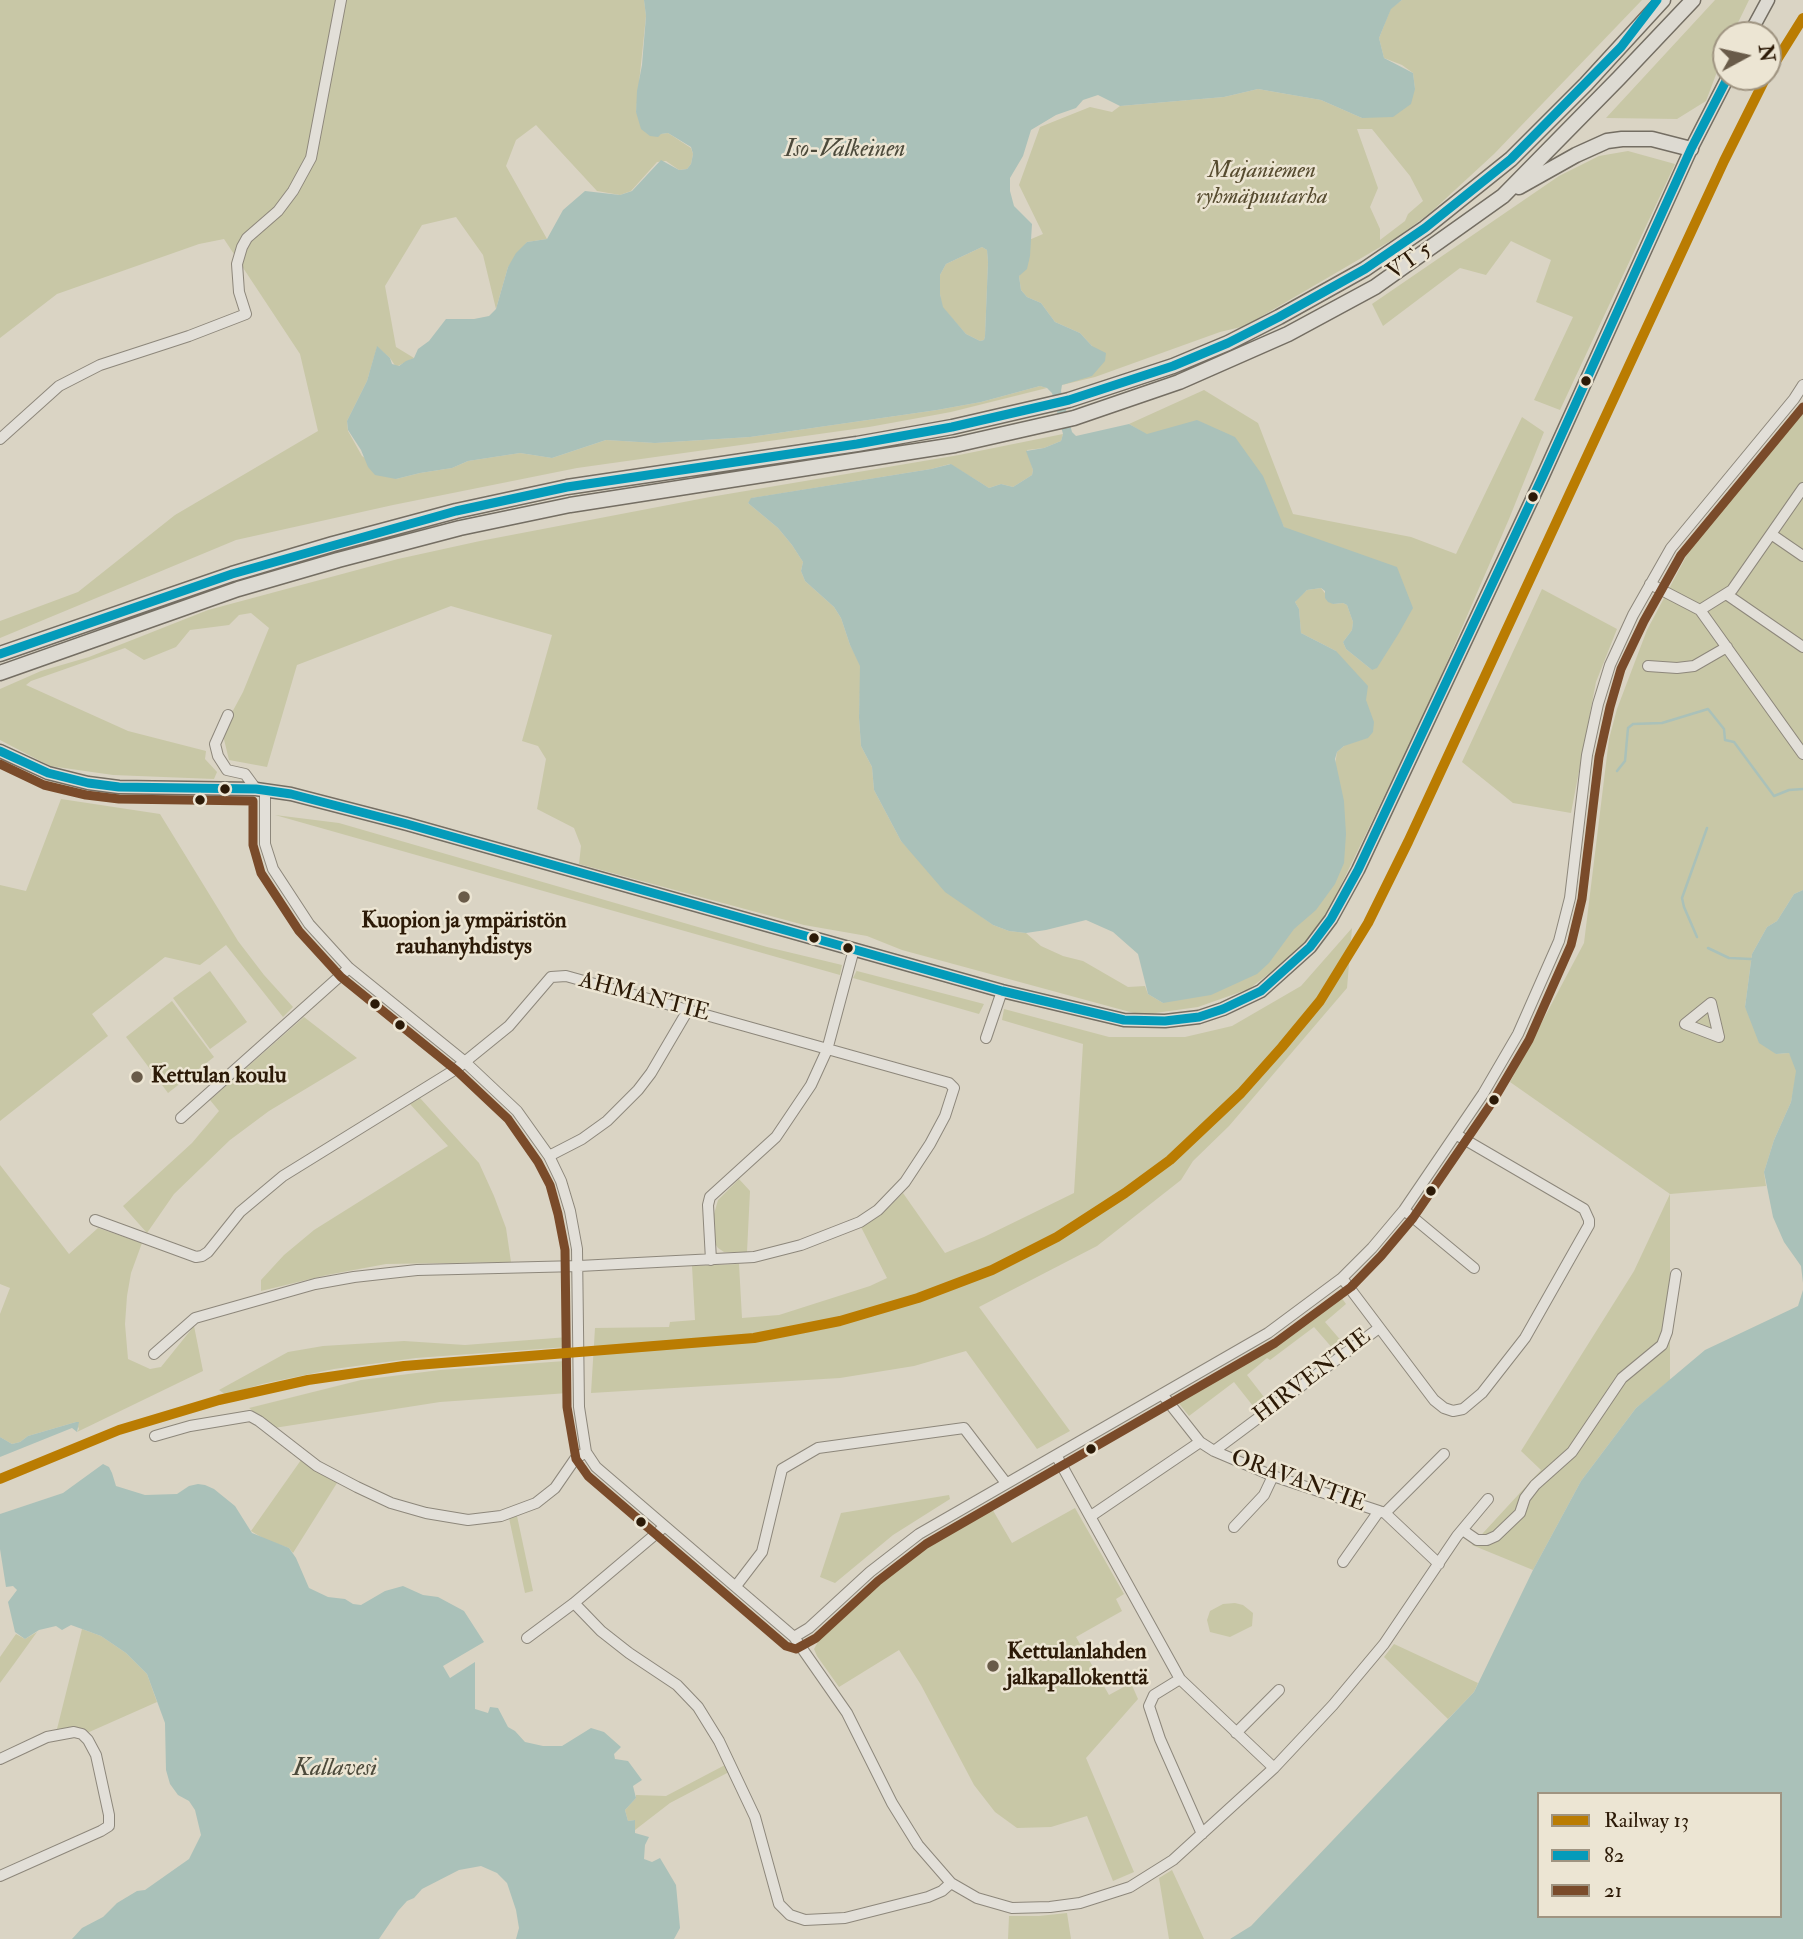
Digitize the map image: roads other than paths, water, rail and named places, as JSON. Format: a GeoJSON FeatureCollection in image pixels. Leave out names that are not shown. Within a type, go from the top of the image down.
{"type":"FeatureCollection","features":[{"type":"Feature","properties":{"kind":"highway"},"geometry":{"type":"LineString","coordinates":[[1638,26],[1657,0]]}},
{"type":"Feature","properties":{"kind":"highway","name":"VT 5"},"geometry":{"type":"LineString","coordinates":[[0,654],[232,574],[456,511],[567,487],[857,444],[952,427],[1069,400],[1160,370],[1228,343],[1365,269],[1424,229],[1511,159],[1586,85],[1663,0]]}},
{"type":"Feature","properties":{"kind":"highway","name":"VT 5"},"geometry":{"type":"LineString","coordinates":[[0,673],[238,589],[460,528],[583,503],[955,445],[1074,418],[1179,382],[1288,334],[1375,287],[1503,196],[1693,0]]}},
{"type":"Feature","properties":{"kind":"highway"},"geometry":{"type":"LineString","coordinates":[[1503,196],[1576,155],[1607,141],[1651,139],[1691,149]]}},
{"type":"Feature","properties":{"kind":"main road"},"geometry":{"type":"LineString","coordinates":[[1757,21],[1768,0]]}},
{"type":"Feature","properties":{"kind":"main road"},"geometry":{"type":"LineString","coordinates":[[0,751],[48,773],[88,783],[119,787],[261,789],[291,794],[1002,990],[1124,1020],[1164,1021],[1199,1017],[1223,1009],[1261,991],[1310,947],[1331,919],[1379,827],[1548,466],[1691,149],[1721,91]]}},
{"type":"Feature","properties":{"kind":"street"},"geometry":{"type":"LineString","coordinates":[[0,439],[59,386],[100,365],[189,337],[246,314],[239,292],[237,264],[242,247],[247,238],[278,211],[293,191],[311,158],[341,0]]}},
{"type":"Feature","properties":{"kind":"street"},"geometry":{"type":"LineString","coordinates":[[794,1637],[809,1628],[870,1572],[919,1534],[1268,1334],[1342,1278],[1404,1210],[1457,1135],[1518,1034],[1559,941],[1570,898],[1587,755],[1598,704],[1610,665],[1633,615],[1671,548],[1803,385]]}},
{"type":"Feature","properties":{"kind":"street"},"geometry":{"type":"LineString","coordinates":[[1700,610],[1732,590],[1803,488]]}},
{"type":"Feature","properties":{"kind":"street"},"geometry":{"type":"LineString","coordinates":[[1771,534],[1803,556]]}},
{"type":"Feature","properties":{"kind":"street"},"geometry":{"type":"LineString","coordinates":[[1650,584],[1700,610],[1799,740],[1803,754]]}},
{"type":"Feature","properties":{"kind":"street"},"geometry":{"type":"LineString","coordinates":[[1726,594],[1803,647]]}},
{"type":"Feature","properties":{"kind":"street"},"geometry":{"type":"LineString","coordinates":[[1648,666],[1695,666],[1727,647]]}},
{"type":"Feature","properties":{"kind":"street"},"geometry":{"type":"LineString","coordinates":[[228,715],[215,744],[218,756],[227,769],[245,774],[261,789],[265,844],[273,869],[309,924],[349,968],[465,1062],[517,1111],[549,1156],[561,1181],[570,1211],[579,1266],[579,1407],[586,1452],[596,1467],[794,1637],[847,1713],[892,1803],[918,1845],[951,1882],[977,1898],[1012,1908],[1050,1907],[1080,1903],[1130,1887],[1173,1860],[1274,1768],[1333,1705],[1384,1644],[1457,1536],[1464,1531],[1488,1499]]}},
{"type":"Feature","properties":{"kind":"street"},"geometry":{"type":"LineString","coordinates":[[154,1354],[195,1318],[315,1284],[354,1277],[417,1270],[710,1259],[710,1197],[775,1137],[811,1085],[827,1050],[854,949]]}},
{"type":"Feature","properties":{"kind":"street"},"geometry":{"type":"LineString","coordinates":[[181,1118],[349,968]]}},
{"type":"Feature","properties":{"kind":"street","name":"AHMANTIE"},"geometry":{"type":"LineString","coordinates":[[95,1220],[196,1257],[202,1256],[240,1212],[283,1176],[465,1062],[509,1026],[551,978],[566,976],[949,1083],[954,1088],[945,1116],[930,1144],[905,1182],[878,1210],[860,1222],[801,1245],[754,1257],[710,1259]]}},
{"type":"Feature","properties":{"kind":"street"},"geometry":{"type":"LineString","coordinates":[[986,1038],[1002,990]]}},
{"type":"Feature","properties":{"kind":"street"},"geometry":{"type":"LineString","coordinates":[[549,1156],[582,1139],[607,1121],[638,1090],[688,1010]]}},
{"type":"Feature","properties":{"kind":"street"},"geometry":{"type":"LineString","coordinates":[[1342,1278],[1434,1400],[1452,1411],[1463,1409],[1482,1394],[1525,1338],[1589,1225],[1584,1209],[1457,1135]]}},
{"type":"Feature","properties":{"kind":"street"},"geometry":{"type":"LineString","coordinates":[[1404,1210],[1474,1268]]}},
{"type":"Feature","properties":{"kind":"street"},"geometry":{"type":"LineString","coordinates":[[1464,1531],[1477,1540],[1496,1536],[1520,1513],[1525,1498],[1535,1485],[1572,1452],[1622,1378],[1661,1345],[1667,1332],[1676,1274]]}},
{"type":"Feature","properties":{"kind":"street","name":"HIRVENTIE"},"geometry":{"type":"LineString","coordinates":[[1214,1451],[1379,1328]]}},
{"type":"Feature","properties":{"kind":"street","name":"ORAVANTIE"},"geometry":{"type":"LineString","coordinates":[[1162,1394],[1200,1442],[1214,1451],[1273,1476],[1382,1512],[1439,1564]]}},
{"type":"Feature","properties":{"kind":"street"},"geometry":{"type":"LineString","coordinates":[[155,1436],[190,1426],[250,1416],[317,1466],[357,1487],[391,1503],[426,1513],[468,1520],[502,1516],[536,1503],[555,1488],[575,1459],[586,1452]]}},
{"type":"Feature","properties":{"kind":"street"},"geometry":{"type":"LineString","coordinates":[[736,1586],[762,1552],[782,1469],[818,1448],[964,1428],[1006,1483]]}},
{"type":"Feature","properties":{"kind":"street"},"geometry":{"type":"LineString","coordinates":[[1091,1516],[1200,1442]]}},
{"type":"Feature","properties":{"kind":"street"},"geometry":{"type":"LineString","coordinates":[[1343,1562],[1382,1512],[1444,1454]]}},
{"type":"Feature","properties":{"kind":"street"},"geometry":{"type":"LineString","coordinates":[[1056,1455],[1180,1679],[1274,1768]]}},
{"type":"Feature","properties":{"kind":"street"},"geometry":{"type":"LineString","coordinates":[[1234,1527],[1264,1495],[1273,1476]]}},
{"type":"Feature","properties":{"kind":"street"},"geometry":{"type":"LineString","coordinates":[[527,1638],[574,1603],[664,1527]]}},
{"type":"Feature","properties":{"kind":"street"},"geometry":{"type":"LineString","coordinates":[[574,1603],[601,1631],[677,1685],[698,1707],[719,1741],[755,1817],[779,1904],[790,1915],[805,1920],[845,1917],[928,1897],[942,1891],[951,1882]]}},
{"type":"Feature","properties":{"kind":"street"},"geometry":{"type":"LineString","coordinates":[[1180,1679],[1154,1695],[1149,1706],[1160,1739],[1202,1835]]}},
{"type":"Feature","properties":{"kind":"street"},"geometry":{"type":"LineString","coordinates":[[1236,1733],[1279,1690]]}},
{"type":"Feature","properties":{"kind":"street"},"geometry":{"type":"LineString","coordinates":[[0,1759],[47,1737],[74,1732],[82,1734],[96,1755],[109,1826],[0,1876]]}},
{"type":"Feature","properties":{"kind":"water","name":"Iso-Valkeinen"},"geometry":{"type":"Polygon","coordinates":[[[644,0],[1402,0],[1391,9],[1379,38],[1384,58],[1413,73],[1415,89],[1411,104],[1393,117],[1362,118],[1321,100],[1258,89],[1224,97],[1120,106],[1098,95],[1083,100],[1076,108],[1056,115],[1031,130],[1023,156],[1010,178],[1014,206],[1032,224],[1027,269],[1019,276],[1021,290],[1027,297],[1041,303],[1055,322],[1080,333],[1092,346],[1106,353],[1105,361],[1092,376],[1062,385],[1061,391],[1072,432],[1076,436],[1129,424],[1147,434],[1197,420],[1235,437],[1263,476],[1284,527],[1397,567],[1413,608],[1377,668],[1372,670],[1346,649],[1343,642],[1352,630],[1353,622],[1347,605],[1328,602],[1325,591],[1321,588],[1307,590],[1295,602],[1299,609],[1301,633],[1336,651],[1368,686],[1366,700],[1374,722],[1373,732],[1368,738],[1344,746],[1337,752],[1335,759],[1344,801],[1346,834],[1344,863],[1335,884],[1316,910],[1294,929],[1269,963],[1257,974],[1211,995],[1163,1003],[1148,994],[1138,954],[1113,932],[1086,920],[1026,933],[1009,931],[993,925],[945,892],[901,841],[874,790],[872,767],[861,746],[860,666],[841,618],[834,607],[805,581],[801,571],[803,562],[792,545],[778,528],[748,503],[751,498],[951,464],[989,488],[1001,484],[1013,487],[1032,475],[1033,470],[1026,451],[1061,441],[1063,434],[1052,393],[1047,388],[1040,386],[981,402],[937,410],[750,437],[655,443],[606,440],[552,458],[520,453],[468,461],[452,468],[396,479],[375,475],[368,467],[348,430],[347,421],[367,381],[377,346],[390,358],[392,364],[399,366],[414,358],[418,349],[429,341],[446,319],[489,316],[496,309],[508,267],[516,253],[527,242],[547,239],[563,210],[585,191],[620,195],[632,191],[661,160],[679,170],[687,169],[691,164],[691,147],[668,133],[658,137],[650,136],[641,129],[636,112],[646,16],[644,0]],[[982,247],[946,264],[940,275],[943,307],[966,334],[980,341],[984,340],[985,336],[987,250],[982,247]]]}},
{"type":"Feature","properties":{"kind":"water"},"geometry":{"type":"Polygon","coordinates":[[[1803,890],[1803,1283],[1801,1266],[1784,1242],[1773,1217],[1764,1172],[1774,1140],[1791,1102],[1796,1071],[1789,1053],[1776,1054],[1759,1043],[1745,1007],[1752,954],[1767,927],[1777,921],[1794,894],[1803,890]]]}},
{"type":"Feature","properties":{"kind":"water"},"geometry":{"type":"Polygon","coordinates":[[[1803,1290],[1803,1939],[1230,1939],[1251,1926],[1474,1692],[1533,1570],[1581,1481],[1636,1408],[1705,1350],[1798,1306],[1803,1290]]]}},
{"type":"Feature","properties":{"kind":"water"},"geometry":{"type":"Polygon","coordinates":[[[79,1422],[77,1432],[72,1428],[0,1457],[0,1437],[12,1444],[28,1436],[79,1422]]]}},
{"type":"Feature","properties":{"kind":"water","name":"Kallavesi"},"geometry":{"type":"Polygon","coordinates":[[[103,1464],[109,1467],[116,1486],[145,1495],[177,1494],[198,1484],[214,1489],[235,1506],[252,1533],[289,1548],[309,1588],[328,1597],[361,1605],[385,1591],[403,1586],[423,1595],[438,1597],[464,1611],[484,1642],[443,1666],[450,1678],[475,1662],[475,1709],[488,1713],[490,1707],[498,1708],[508,1727],[525,1742],[562,1746],[591,1728],[604,1732],[621,1747],[614,1754],[615,1759],[628,1761],[642,1780],[633,1786],[636,1798],[625,1810],[628,1821],[635,1820],[635,1833],[649,1837],[645,1845],[644,1859],[652,1862],[660,1858],[676,1885],[680,1928],[674,1939],[516,1939],[519,1928],[507,1883],[497,1873],[481,1866],[459,1870],[422,1889],[398,1911],[379,1939],[72,1939],[82,1928],[103,1917],[117,1903],[137,1891],[145,1890],[189,1859],[201,1835],[195,1810],[170,1784],[166,1770],[165,1723],[147,1674],[126,1653],[101,1636],[71,1625],[62,1630],[56,1626],[39,1630],[25,1639],[15,1632],[8,1602],[17,1590],[13,1586],[6,1587],[0,1549],[0,1514],[63,1493],[103,1464]]]}},
{"type":"Feature","properties":{"kind":"waterway"},"geometry":{"type":"LineString","coordinates":[[1617,771],[1625,761],[1628,728],[1633,724],[1662,723],[1708,709],[1724,729],[1725,740],[1734,742],[1774,796],[1789,790],[1803,789]]}},
{"type":"Feature","properties":{"kind":"waterway"},"geometry":{"type":"LineString","coordinates":[[1697,937],[1682,898],[1707,828]]}},
{"type":"Feature","properties":{"kind":"waterway"},"geometry":{"type":"LineString","coordinates":[[1708,948],[1729,958],[1751,959]]}},
{"type":"Feature","properties":{"kind":"rail line","name":"13"},"geometry":{"type":"LineString","coordinates":[[1782,52],[1803,18]]}},
{"type":"Feature","properties":{"kind":"rail line","name":"13"},"geometry":{"type":"LineString","coordinates":[[0,1479],[119,1430],[219,1400],[308,1380],[404,1366],[754,1338],[840,1321],[918,1298],[992,1270],[1057,1237],[1170,1160],[1241,1093],[1282,1047],[1320,1001],[1368,923],[1759,91]]}},
{"type":"Feature","properties":{"kind":"place","name":"Kuopion ja ympäristön rauhanyhdistys"},"geometry":{"type":"Point","coordinates":[464,897]}},
{"type":"Feature","properties":{"kind":"place","name":"Kettulan koulu"},"geometry":{"type":"Point","coordinates":[137,1077]}},
{"type":"Feature","properties":{"kind":"place","name":"Kettulanlahden jalkapallokenttä"},"geometry":{"type":"Point","coordinates":[993,1666]}},
{"type":"Feature","properties":{"kind":"park label","name":"Majaniemen ryhmäpuutarha"},"geometry":{"type":"Point","coordinates":[1262,185]}}]}
